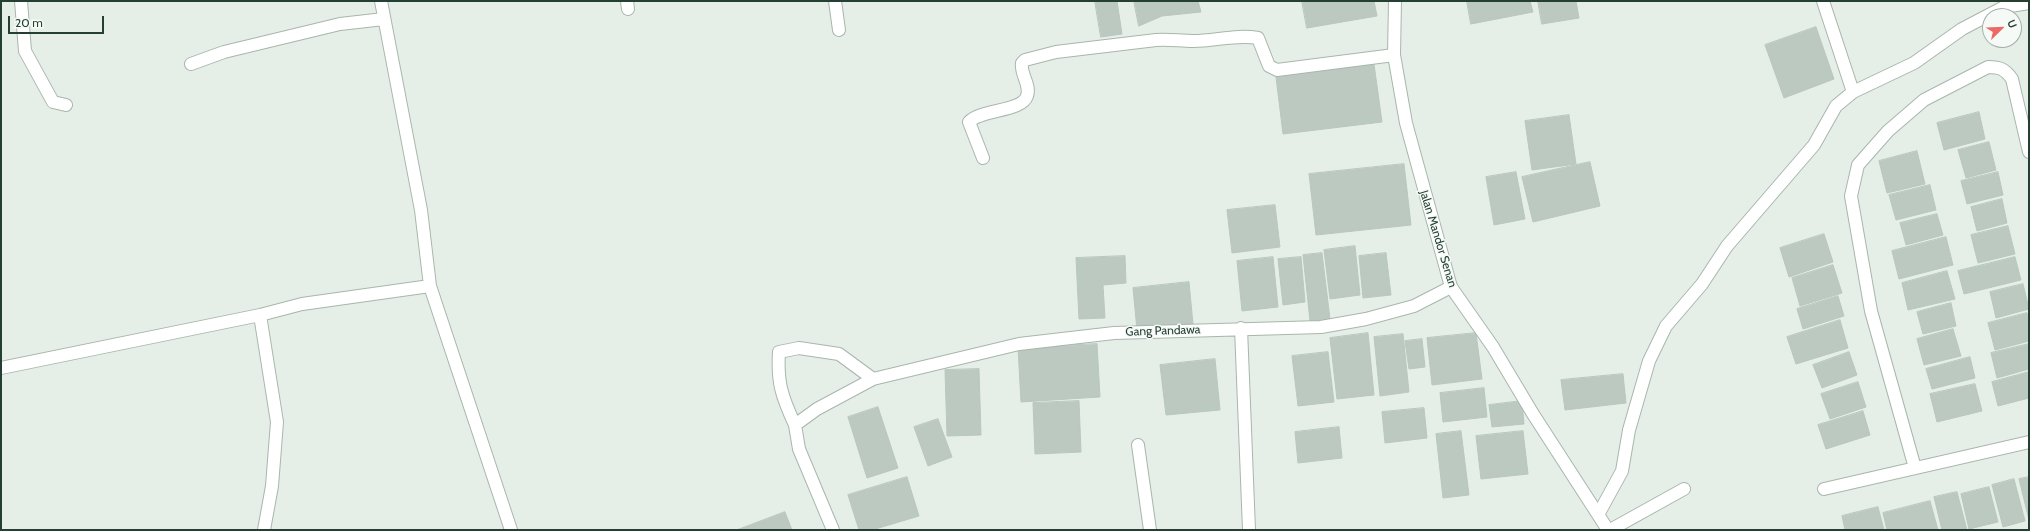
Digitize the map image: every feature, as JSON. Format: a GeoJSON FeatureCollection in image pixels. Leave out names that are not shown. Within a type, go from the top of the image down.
{"type":"FeatureCollection","features":[{"type":"Feature","properties":{"kind":"street"},"geometry":{"type":"LineString","coordinates":[[21,1],[25,50],[53,102],[66,105]]}},
{"type":"Feature","properties":{"kind":"street"},"geometry":{"type":"LineString","coordinates":[[381,1],[421,210],[430,286],[511,530]]}},
{"type":"Feature","properties":{"kind":"street"},"geometry":{"type":"LineString","coordinates":[[835,1],[839,30]]}},
{"type":"Feature","properties":{"kind":"street","name":"Jalan Mandor Senan"},"geometry":{"type":"LineString","coordinates":[[1395,1],[1394,56],[1416,166],[1431,210],[1451,287],[1493,347],[1533,414],[1609,530]]}},
{"type":"Feature","properties":{"kind":"street"},"geometry":{"type":"LineString","coordinates":[[1823,1],[1853,92]]}},
{"type":"Feature","properties":{"kind":"street"},"geometry":{"type":"LineString","coordinates":[[1599,513],[1622,471],[1629,430],[1649,361],[1666,326],[1702,284],[1727,246],[1814,145],[1836,106],[1853,92],[1914,63],[1962,29],[2004,7],[2029,3]]}},
{"type":"Feature","properties":{"kind":"street"},"geometry":{"type":"LineString","coordinates":[[191,64],[224,52],[340,24],[384,18]]}},
{"type":"Feature","properties":{"kind":"street"},"geometry":{"type":"LineString","coordinates":[[983,158],[969,122],[979,115],[1016,106],[1024,101],[1027,96],[1028,86],[1022,63],[1025,60],[1056,52],[1156,40],[1169,39],[1194,41],[1247,36],[1258,38],[1269,66],[1277,70],[1394,56]]}},
{"type":"Feature","properties":{"kind":"street"},"geometry":{"type":"LineString","coordinates":[[1915,468],[1871,311],[1851,196],[1858,165],[1888,131],[1924,100],[1988,67],[1999,67],[2012,79],[2029,152]]}},
{"type":"Feature","properties":{"kind":"street"},"geometry":{"type":"LineString","coordinates":[[1,368],[260,315],[302,304],[430,286]]}},
{"type":"Feature","properties":{"kind":"street","name":"Gang Pandawa"},"geometry":{"type":"LineString","coordinates":[[795,425],[817,409],[873,379],[1019,344],[1114,333],[1241,328],[1321,327],[1366,319],[1414,306],[1451,287]]}},
{"type":"Feature","properties":{"kind":"street"},"geometry":{"type":"LineString","coordinates":[[260,315],[278,422],[272,486],[264,530]]}},
{"type":"Feature","properties":{"kind":"street"},"geometry":{"type":"LineString","coordinates":[[1241,328],[1249,530]]}},
{"type":"Feature","properties":{"kind":"street"},"geometry":{"type":"LineString","coordinates":[[833,530],[799,449],[795,425],[785,404],[777,376],[779,352],[799,348],[839,354],[873,379]]}},
{"type":"Feature","properties":{"kind":"street"},"geometry":{"type":"LineString","coordinates":[[1824,489],[2029,442]]}},
{"type":"Feature","properties":{"kind":"street"},"geometry":{"type":"LineString","coordinates":[[1138,444],[1150,530]]}},
{"type":"Feature","properties":{"kind":"street"},"geometry":{"type":"LineString","coordinates":[[1609,530],[1684,489]]}},
{"type":"Feature","properties":{"kind":"building"},"geometry":{"type":"Polygon","coordinates":[[[1095,1],[1117,1],[1122,34],[1101,37],[1095,1]]]}},
{"type":"Feature","properties":{"kind":"building"},"geometry":{"type":"Polygon","coordinates":[[[1134,1],[1198,1],[1201,12],[1162,16],[1139,26],[1134,1]]]}},
{"type":"Feature","properties":{"kind":"building"},"geometry":{"type":"Polygon","coordinates":[[[1302,1],[1374,1],[1377,16],[1307,28],[1302,1]]]}},
{"type":"Feature","properties":{"kind":"building"},"geometry":{"type":"Polygon","coordinates":[[[1467,1],[1530,1],[1533,12],[1471,24],[1467,1]]]}},
{"type":"Feature","properties":{"kind":"building"},"geometry":{"type":"Polygon","coordinates":[[[1538,1],[1576,1],[1579,18],[1542,24],[1538,1]]]}},
{"type":"Feature","properties":{"kind":"building"},"geometry":{"type":"Polygon","coordinates":[[[1816,27],[1834,79],[1784,98],[1765,45],[1816,27]]]}},
{"type":"Feature","properties":{"kind":"building"},"geometry":{"type":"Polygon","coordinates":[[[1374,64],[1382,122],[1283,134],[1276,77],[1374,64]]]}},
{"type":"Feature","properties":{"kind":"building"},"geometry":{"type":"Polygon","coordinates":[[[1979,112],[1985,139],[1944,150],[1937,123],[1979,112]]]}},
{"type":"Feature","properties":{"kind":"building"},"geometry":{"type":"Polygon","coordinates":[[[1569,115],[1576,164],[1532,170],[1525,121],[1569,115]]]}},
{"type":"Feature","properties":{"kind":"building"},"geometry":{"type":"Polygon","coordinates":[[[1989,142],[1996,170],[1966,178],[1958,150],[1989,142]]]}},
{"type":"Feature","properties":{"kind":"building"},"geometry":{"type":"Polygon","coordinates":[[[1917,151],[1925,184],[1887,193],[1879,161],[1917,151]]]}},
{"type":"Feature","properties":{"kind":"building"},"geometry":{"type":"Polygon","coordinates":[[[1590,162],[1600,206],[1533,222],[1522,177],[1590,162]]]}},
{"type":"Feature","properties":{"kind":"building"},"geometry":{"type":"Polygon","coordinates":[[[1404,164],[1411,225],[1316,235],[1309,174],[1404,164]]]}},
{"type":"Feature","properties":{"kind":"building"},"geometry":{"type":"Polygon","coordinates":[[[1516,172],[1525,219],[1494,225],[1486,177],[1516,172]]]}},
{"type":"Feature","properties":{"kind":"building"},"geometry":{"type":"Polygon","coordinates":[[[1998,172],[2003,195],[1967,204],[1961,181],[1998,172]]]}},
{"type":"Feature","properties":{"kind":"building"},"geometry":{"type":"Polygon","coordinates":[[[1930,185],[1936,210],[1896,220],[1889,195],[1930,185]]]}},
{"type":"Feature","properties":{"kind":"building"},"geometry":{"type":"Polygon","coordinates":[[[2002,199],[2007,223],[1977,231],[1971,207],[2002,199]]]}},
{"type":"Feature","properties":{"kind":"building"},"geometry":{"type":"Polygon","coordinates":[[[1275,205],[1280,247],[1232,253],[1227,210],[1275,205]]]}},
{"type":"Feature","properties":{"kind":"building"},"geometry":{"type":"Polygon","coordinates":[[[1937,214],[1943,235],[1906,245],[1900,223],[1937,214]]]}},
{"type":"Feature","properties":{"kind":"building"},"geometry":{"type":"Polygon","coordinates":[[[2008,226],[2015,254],[1978,263],[1971,235],[2008,226]]]}},
{"type":"Feature","properties":{"kind":"building"},"geometry":{"type":"Polygon","coordinates":[[[1824,234],[1833,262],[1789,277],[1780,248],[1824,234]]]}},
{"type":"Feature","properties":{"kind":"building"},"geometry":{"type":"Polygon","coordinates":[[[1946,237],[1953,265],[1899,279],[1892,251],[1946,237]]]}},
{"type":"Feature","properties":{"kind":"building"},"geometry":{"type":"Polygon","coordinates":[[[1355,246],[1360,295],[1330,299],[1324,250],[1355,246]]]}},
{"type":"Feature","properties":{"kind":"building"},"geometry":{"type":"Polygon","coordinates":[[[1322,253],[1330,319],[1310,321],[1303,255],[1322,253]]]}},
{"type":"Feature","properties":{"kind":"building"},"geometry":{"type":"Polygon","coordinates":[[[1386,253],[1391,295],[1363,298],[1359,256],[1386,253]]]}},
{"type":"Feature","properties":{"kind":"building"},"geometry":{"type":"Polygon","coordinates":[[[1125,256],[1126,283],[1103,285],[1105,318],[1079,319],[1076,258],[1125,256]]]}},
{"type":"Feature","properties":{"kind":"building"},"geometry":{"type":"Polygon","coordinates":[[[1273,257],[1278,307],[1242,311],[1237,261],[1273,257]]]}},
{"type":"Feature","properties":{"kind":"building"},"geometry":{"type":"Polygon","coordinates":[[[1301,257],[1305,302],[1283,305],[1278,259],[1301,257]]]}},
{"type":"Feature","properties":{"kind":"building"},"geometry":{"type":"Polygon","coordinates":[[[2015,257],[2021,280],[1964,294],[1958,271],[2015,257]]]}},
{"type":"Feature","properties":{"kind":"building"},"geometry":{"type":"Polygon","coordinates":[[[1833,265],[1842,293],[1800,306],[1792,278],[1833,265]]]}},
{"type":"Feature","properties":{"kind":"building"},"geometry":{"type":"Polygon","coordinates":[[[1947,271],[1955,299],[1908,310],[1902,283],[1947,271]]]}},
{"type":"Feature","properties":{"kind":"building"},"geometry":{"type":"Polygon","coordinates":[[[1189,282],[1193,324],[1137,330],[1133,288],[1189,282]]]}},
{"type":"Feature","properties":{"kind":"building"},"geometry":{"type":"Polygon","coordinates":[[[2023,284],[2029,309],[1996,318],[1990,292],[2023,284]]]}},
{"type":"Feature","properties":{"kind":"building"},"geometry":{"type":"Polygon","coordinates":[[[1838,296],[1844,316],[1803,329],[1797,309],[1838,296]]]}},
{"type":"Feature","properties":{"kind":"building"},"geometry":{"type":"Polygon","coordinates":[[[1951,303],[1956,326],[1923,334],[1917,312],[1951,303]]]}},
{"type":"Feature","properties":{"kind":"building"},"geometry":{"type":"Polygon","coordinates":[[[2027,313],[2029,321],[2029,341],[1995,350],[1988,323],[2027,313]]]}},
{"type":"Feature","properties":{"kind":"building"},"geometry":{"type":"Polygon","coordinates":[[[1840,320],[1848,348],[1796,364],[1787,337],[1840,320]]]}},
{"type":"Feature","properties":{"kind":"building"},"geometry":{"type":"Polygon","coordinates":[[[1953,329],[1961,356],[1924,365],[1917,339],[1953,329]]]}},
{"type":"Feature","properties":{"kind":"building"},"geometry":{"type":"Polygon","coordinates":[[[1368,333],[1374,395],[1337,399],[1330,338],[1368,333]]]}},
{"type":"Feature","properties":{"kind":"building"},"geometry":{"type":"Polygon","coordinates":[[[1476,333],[1482,379],[1432,385],[1427,338],[1476,333]]]}},
{"type":"Feature","properties":{"kind":"building"},"geometry":{"type":"Polygon","coordinates":[[[1403,334],[1409,392],[1380,396],[1374,337],[1403,334]]]}},
{"type":"Feature","properties":{"kind":"building"},"geometry":{"type":"Polygon","coordinates":[[[1422,339],[1425,367],[1409,369],[1405,341],[1422,339]]]}},
{"type":"Feature","properties":{"kind":"building"},"geometry":{"type":"Polygon","coordinates":[[[1097,344],[1100,397],[1021,402],[1018,348],[1097,344]]]}},
{"type":"Feature","properties":{"kind":"building"},"geometry":{"type":"Polygon","coordinates":[[[2029,344],[2029,369],[1997,378],[1991,353],[2029,344]]]}},
{"type":"Feature","properties":{"kind":"building"},"geometry":{"type":"Polygon","coordinates":[[[1328,352],[1334,402],[1298,406],[1292,356],[1328,352]]]}},
{"type":"Feature","properties":{"kind":"building"},"geometry":{"type":"Polygon","coordinates":[[[1849,352],[1857,375],[1822,388],[1813,365],[1849,352]]]}},
{"type":"Feature","properties":{"kind":"building"},"geometry":{"type":"Polygon","coordinates":[[[1970,357],[1975,378],[1932,389],[1926,369],[1970,357]]]}},
{"type":"Feature","properties":{"kind":"building"},"geometry":{"type":"Polygon","coordinates":[[[1215,359],[1220,410],[1166,415],[1160,365],[1215,359]]]}},
{"type":"Feature","properties":{"kind":"building"},"geometry":{"type":"Polygon","coordinates":[[[979,369],[981,435],[947,436],[945,370],[979,369]]]}},
{"type":"Feature","properties":{"kind":"building"},"geometry":{"type":"Polygon","coordinates":[[[2029,372],[2029,398],[1998,406],[1992,382],[2029,372]]]}},
{"type":"Feature","properties":{"kind":"building"},"geometry":{"type":"Polygon","coordinates":[[[1623,374],[1626,403],[1565,410],[1561,380],[1623,374]]]}},
{"type":"Feature","properties":{"kind":"building"},"geometry":{"type":"Polygon","coordinates":[[[1858,382],[1866,407],[1830,419],[1821,394],[1858,382]]]}},
{"type":"Feature","properties":{"kind":"building"},"geometry":{"type":"Polygon","coordinates":[[[1975,384],[1982,411],[1937,422],[1930,394],[1975,384]]]}},
{"type":"Feature","properties":{"kind":"building"},"geometry":{"type":"Polygon","coordinates":[[[1484,388],[1487,417],[1443,422],[1440,393],[1484,388]]]}},
{"type":"Feature","properties":{"kind":"building"},"geometry":{"type":"Polygon","coordinates":[[[1079,401],[1081,452],[1035,454],[1033,403],[1079,401]]]}},
{"type":"Feature","properties":{"kind":"building"},"geometry":{"type":"Polygon","coordinates":[[[1522,401],[1524,424],[1492,427],[1489,405],[1522,401]]]}},
{"type":"Feature","properties":{"kind":"building"},"geometry":{"type":"Polygon","coordinates":[[[878,407],[898,468],[867,478],[848,417],[878,407]]]}},
{"type":"Feature","properties":{"kind":"building"},"geometry":{"type":"Polygon","coordinates":[[[1424,408],[1427,438],[1385,443],[1382,412],[1424,408]]]}},
{"type":"Feature","properties":{"kind":"building"},"geometry":{"type":"Polygon","coordinates":[[[1863,411],[1870,435],[1826,449],[1818,425],[1863,411]]]}},
{"type":"Feature","properties":{"kind":"building"},"geometry":{"type":"Polygon","coordinates":[[[938,419],[952,457],[928,466],[914,427],[938,419]]]}},
{"type":"Feature","properties":{"kind":"building"},"geometry":{"type":"Polygon","coordinates":[[[1339,427],[1342,458],[1298,463],[1295,432],[1339,427]]]}},
{"type":"Feature","properties":{"kind":"building"},"geometry":{"type":"Polygon","coordinates":[[[1461,431],[1469,495],[1443,498],[1436,434],[1461,431]]]}},
{"type":"Feature","properties":{"kind":"building"},"geometry":{"type":"Polygon","coordinates":[[[1523,431],[1528,474],[1481,479],[1476,436],[1523,431]]]}},
{"type":"Feature","properties":{"kind":"building"},"geometry":{"type":"Polygon","coordinates":[[[907,477],[919,516],[872,530],[859,530],[848,495],[907,477]]]}},
{"type":"Feature","properties":{"kind":"building"},"geometry":{"type":"Polygon","coordinates":[[[2029,477],[2029,520],[2019,479],[2029,477]]]}},
{"type":"Feature","properties":{"kind":"building"},"geometry":{"type":"Polygon","coordinates":[[[2014,479],[2025,521],[2003,527],[1992,485],[2014,479]]]}},
{"type":"Feature","properties":{"kind":"building"},"geometry":{"type":"Polygon","coordinates":[[[1989,487],[1998,522],[1969,529],[1961,494],[1989,487]]]}},
{"type":"Feature","properties":{"kind":"building"},"geometry":{"type":"Polygon","coordinates":[[[1957,492],[1967,530],[1942,530],[1934,497],[1957,492]]]}},
{"type":"Feature","properties":{"kind":"building"},"geometry":{"type":"Polygon","coordinates":[[[1930,501],[1938,530],[1887,530],[1883,513],[1930,501]]]}},
{"type":"Feature","properties":{"kind":"building"},"geometry":{"type":"Polygon","coordinates":[[[1878,507],[1884,530],[1845,530],[1842,516],[1878,507]]]}},
{"type":"Feature","properties":{"kind":"building"},"geometry":{"type":"Polygon","coordinates":[[[785,512],[792,530],[737,530],[785,512]]]}}]}
